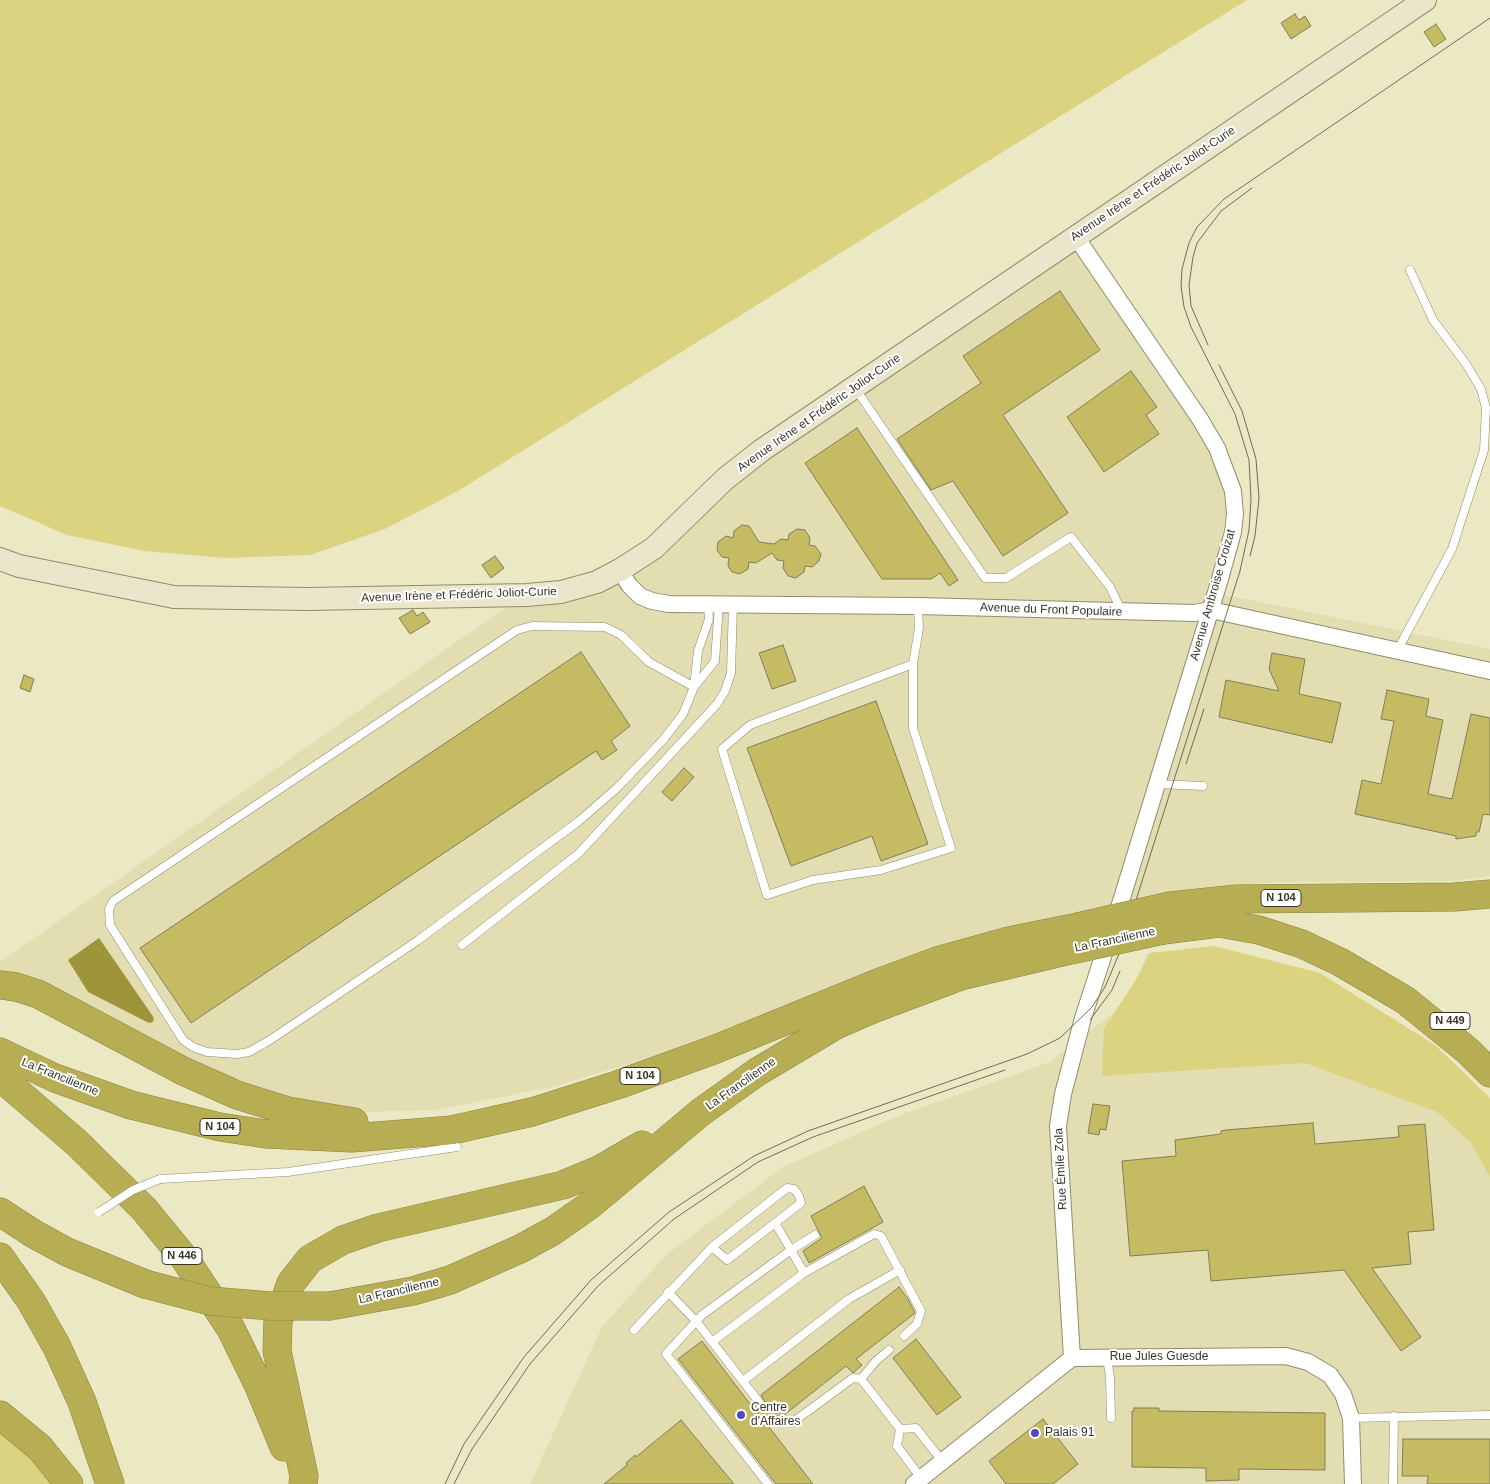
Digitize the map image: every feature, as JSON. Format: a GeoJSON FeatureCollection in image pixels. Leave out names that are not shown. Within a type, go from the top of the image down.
{"type":"FeatureCollection","features":[{"type":"Feature","properties":{"kind":"highway","name":"La Francilienne"},"geometry":{"type":"LineString","coordinates":[[0,1212],[67,1252],[145,1284],[210,1301],[271,1306],[330,1306],[413,1291],[450,1280],[520,1249],[553,1231],[590,1205],[701,1112],[757,1072],[787,1054],[836,1026],[873,1009],[961,976],[1074,938],[1166,918],[1237,899],[1455,897],[1490,894]]}},
{"type":"Feature","properties":{"kind":"highway","name":"La Francilienne"},"geometry":{"type":"LineString","coordinates":[[1166,918],[1240,926],[1278,935],[1340,962],[1405,1000],[1468,1051],[1490,1073]]}},
{"type":"Feature","properties":{"kind":"highway","name":"La Francilienne"},"geometry":{"type":"LineString","coordinates":[[0,1052],[55,1078],[131,1105],[220,1127],[266,1134],[352,1138],[454,1138],[617,1085],[716,1049],[883,980],[937,961],[1009,941],[1074,938]]}},
{"type":"Feature","properties":{"kind":"highway"},"geometry":{"type":"LineString","coordinates":[[0,985],[16,987],[38,994],[183,1070],[258,1103],[315,1117],[393,1124],[427,1121],[454,1138]]}},
{"type":"Feature","properties":{"kind":"highway","name":"N 449"},"geometry":{"type":"LineString","coordinates":[[1405,1000],[1428,1005],[1474,1038],[1490,1053]]}},
{"type":"Feature","properties":{"kind":"highway","name":"N 446"},"geometry":{"type":"LineString","coordinates":[[0,1077],[77,1142],[144,1209],[185,1259],[231,1329],[258,1384],[284,1447],[295,1484]]}},
{"type":"Feature","properties":{"kind":"highway"},"geometry":{"type":"LineString","coordinates":[[303,1484],[304,1476],[277,1351],[278,1321],[291,1283],[310,1259],[343,1240],[378,1228],[564,1185],[600,1170],[622,1158],[678,1118],[701,1112]]}},
{"type":"Feature","properties":{"kind":"highway"},"geometry":{"type":"LineString","coordinates":[[0,1258],[31,1301],[57,1347],[82,1402],[110,1484]]}},
{"type":"Feature","properties":{"kind":"highway"},"geometry":{"type":"LineString","coordinates":[[0,1415],[40,1448],[69,1484]]}},
{"type":"Feature","properties":{"kind":"main road","name":"Avenue Irène et Frédéric Joliot-Curie"},"geometry":{"type":"LineString","coordinates":[[0,559],[18,566],[174,597],[307,599],[527,595],[574,589],[597,582],[620,570],[664,539],[739,468],[854,387],[1425,0]]}},
{"type":"Feature","properties":{"kind":"street","name":"Avenue Ambroise Croizat"},"geometry":{"type":"LineString","coordinates":[[1076,237],[1200,419],[1227,470],[1232,492],[1233,532],[1211,610],[1122,898]]}},
{"type":"Feature","properties":{"kind":"street","name":"Avenue du Front Populaire"},"geometry":{"type":"LineString","coordinates":[[620,570],[629,585],[640,596],[652,601],[669,604],[918,606],[1194,613],[1211,610],[1490,671]]}},
{"type":"Feature","properties":{"kind":"street","name":"Rue Émile Zola"},"geometry":{"type":"LineString","coordinates":[[1072,1358],[1058,1126],[1081,1024],[1122,898]]}},
{"type":"Feature","properties":{"kind":"street","name":"Rue Jules Guesde"},"geometry":{"type":"LineString","coordinates":[[1072,1358],[1286,1356],[1301,1360],[1330,1375],[1343,1394],[1351,1418],[1353,1484]]}},
{"type":"Feature","properties":{"kind":"street"},"geometry":{"type":"LineString","coordinates":[[917,1481],[1072,1358]]}},
{"type":"Feature","properties":{"kind":"lane"},"geometry":{"type":"LineString","coordinates":[[1397,651],[1452,549],[1484,450],[1486,408],[1481,389],[1466,364],[1433,320],[1410,270]]}},
{"type":"Feature","properties":{"kind":"lane"},"geometry":{"type":"LineString","coordinates":[[854,387],[984,578],[1006,578],[1071,537],[1110,587],[1122,612]]}},
{"type":"Feature","properties":{"kind":"lane"},"geometry":{"type":"LineString","coordinates":[[694,687],[649,662],[621,634],[605,627],[532,626],[517,630],[113,901],[109,909],[110,926],[182,1040],[193,1047],[207,1052],[237,1054],[249,1052],[270,1040],[417,941],[579,821],[617,788],[663,740],[684,714],[694,687],[698,651],[709,619],[720,604]]}},
{"type":"Feature","properties":{"kind":"lane"},"geometry":{"type":"LineString","coordinates":[[694,687],[715,660],[720,604]]}},
{"type":"Feature","properties":{"kind":"lane"},"geometry":{"type":"LineString","coordinates":[[462,945],[578,854],[717,704],[725,692],[731,673],[720,604]]}},
{"type":"Feature","properties":{"kind":"lane"},"geometry":{"type":"LineString","coordinates":[[912,664],[750,725],[722,750],[767,895],[813,880],[881,870],[951,848],[912,728],[912,664],[919,628],[918,606]]}},
{"type":"Feature","properties":{"kind":"lane"},"geometry":{"type":"LineString","coordinates":[[1156,784],[1203,786]]}},
{"type":"Feature","properties":{"kind":"lane"},"geometry":{"type":"LineString","coordinates":[[99,1212],[132,1190],[160,1179],[288,1172],[454,1138]]}},
{"type":"Feature","properties":{"kind":"lane"},"geometry":{"type":"LineString","coordinates":[[634,1330],[712,1247],[787,1188],[794,1190],[799,1196],[801,1203],[727,1260],[712,1247]]}},
{"type":"Feature","properties":{"kind":"lane"},"geometry":{"type":"LineString","coordinates":[[775,1223],[804,1273]]}},
{"type":"Feature","properties":{"kind":"lane"},"geometry":{"type":"LineString","coordinates":[[712,1342],[804,1273],[874,1234],[881,1236],[921,1311],[917,1324],[904,1336]]}},
{"type":"Feature","properties":{"kind":"lane"},"geometry":{"type":"LineString","coordinates":[[768,1484],[666,1354],[696,1321],[716,1303],[791,1250],[815,1236]]}},
{"type":"Feature","properties":{"kind":"lane"},"geometry":{"type":"LineString","coordinates":[[743,1381],[849,1299],[900,1270]]}},
{"type":"Feature","properties":{"kind":"lane"},"geometry":{"type":"LineString","coordinates":[[668,1292],[696,1321],[759,1402]]}},
{"type":"Feature","properties":{"kind":"lane"},"geometry":{"type":"LineString","coordinates":[[861,1379],[876,1361],[889,1350]]}},
{"type":"Feature","properties":{"kind":"lane"},"geometry":{"type":"LineString","coordinates":[[1107,1357],[1110,1378],[1111,1418]]}},
{"type":"Feature","properties":{"kind":"lane"},"geometry":{"type":"LineString","coordinates":[[793,1422],[853,1378],[861,1379],[900,1429],[897,1446],[917,1481]]}},
{"type":"Feature","properties":{"kind":"lane"},"geometry":{"type":"LineString","coordinates":[[1351,1418],[1490,1415]]}},
{"type":"Feature","properties":{"kind":"lane"},"geometry":{"type":"LineString","coordinates":[[1393,1484],[1394,1416]]}},
{"type":"Feature","properties":{"kind":"lane"},"geometry":{"type":"LineString","coordinates":[[900,1429],[916,1428],[943,1462]]}},
{"type":"Feature","properties":{"kind":"shaded area"},"geometry":{"type":"Polygon","coordinates":[[[0,0],[1247,0],[458,491],[385,529],[310,555],[225,558],[145,551],[67,535],[0,506],[0,0]]]}},
{"type":"Feature","properties":{"kind":"shaded area"},"geometry":{"type":"Polygon","coordinates":[[[1076,246],[1192,418],[1216,462],[1223,488],[1226,515],[1217,561],[1206,591],[1490,649],[1490,876],[1456,881],[1279,882],[1231,885],[987,932],[923,954],[657,1055],[556,1086],[437,1110],[361,1112],[256,1092],[0,976],[0,962],[505,608],[557,604],[603,592],[650,564],[765,458],[1076,246]]]}},
{"type":"Feature","properties":{"kind":"shaded area"},"geometry":{"type":"Polygon","coordinates":[[[99,938],[154,1018],[153,1022],[149,1023],[88,992],[68,960],[99,938]]]}},
{"type":"Feature","properties":{"kind":"shaded area"},"geometry":{"type":"Polygon","coordinates":[[[1214,946],[1320,973],[1435,1045],[1490,1098],[1490,1177],[1471,1143],[1437,1112],[1305,1063],[1102,1076],[1104,1029],[1137,978],[1149,953],[1214,946]]]}},
{"type":"Feature","properties":{"kind":"shaded area"},"geometry":{"type":"Polygon","coordinates":[[[1194,950],[1490,1116],[1490,1484],[530,1484],[602,1327],[666,1255],[783,1167],[898,1116],[1050,1062],[1194,950]]]}},
{"type":"Feature","properties":{"kind":"shaded area"},"geometry":{"type":"Polygon","coordinates":[[[0,1422],[62,1484],[0,1484],[0,1422]]]}},
{"type":"Feature","properties":{"kind":"building"},"geometry":{"type":"Polygon","coordinates":[[[1295,14],[1299,20],[1305,16],[1311,26],[1291,39],[1281,23],[1295,14]]]}},
{"type":"Feature","properties":{"kind":"building"},"geometry":{"type":"Polygon","coordinates":[[[1436,24],[1446,39],[1434,47],[1424,32],[1436,24]]]}},
{"type":"Feature","properties":{"kind":"building"},"geometry":{"type":"Polygon","coordinates":[[[1060,291],[1100,350],[1003,415],[1068,513],[1003,556],[953,481],[931,490],[897,439],[981,383],[963,356],[1060,291]]]}},
{"type":"Feature","properties":{"kind":"building"},"geometry":{"type":"Polygon","coordinates":[[[1131,371],[1157,407],[1146,415],[1159,434],[1104,472],[1067,417],[1131,371]]]}},
{"type":"Feature","properties":{"kind":"building"},"geometry":{"type":"Polygon","coordinates":[[[857,428],[958,580],[949,586],[940,573],[931,579],[882,579],[805,463],[857,428]]]}},
{"type":"Feature","properties":{"kind":"building"},"geometry":{"type":"Polygon","coordinates":[[[742,525],[749,526],[759,542],[774,544],[781,539],[788,540],[789,534],[797,529],[805,530],[810,538],[809,545],[815,546],[821,554],[819,561],[812,567],[805,566],[804,572],[796,578],[788,576],[783,568],[784,561],[777,560],[772,553],[756,563],[749,562],[748,569],[740,574],[732,572],[728,566],[729,558],[722,557],[717,550],[718,542],[726,536],[733,538],[734,531],[742,525]]]}},
{"type":"Feature","properties":{"kind":"building"},"geometry":{"type":"Polygon","coordinates":[[[495,556],[504,568],[491,578],[482,565],[495,556]]]}},
{"type":"Feature","properties":{"kind":"building"},"geometry":{"type":"Polygon","coordinates":[[[413,610],[417,616],[423,612],[430,622],[410,634],[399,618],[413,610]]]}},
{"type":"Feature","properties":{"kind":"building"},"geometry":{"type":"Polygon","coordinates":[[[783,645],[796,681],[772,689],[759,653],[783,645]]]}},
{"type":"Feature","properties":{"kind":"building"},"geometry":{"type":"Polygon","coordinates":[[[581,652],[630,726],[611,741],[617,750],[602,760],[596,751],[191,1023],[140,948],[581,652]]]}},
{"type":"Feature","properties":{"kind":"building"},"geometry":{"type":"Polygon","coordinates":[[[1272,653],[1305,659],[1299,694],[1341,703],[1332,743],[1219,717],[1226,680],[1279,691],[1269,669],[1272,653]]]}},
{"type":"Feature","properties":{"kind":"building"},"geometry":{"type":"Polygon","coordinates":[[[24,675],[34,679],[30,692],[20,688],[24,675]]]}},
{"type":"Feature","properties":{"kind":"building"},"geometry":{"type":"Polygon","coordinates":[[[1387,690],[1429,699],[1426,716],[1443,720],[1428,794],[1452,799],[1471,714],[1490,718],[1490,815],[1483,814],[1479,832],[1476,832],[1476,836],[1456,839],[1456,836],[1355,814],[1362,780],[1381,784],[1394,721],[1381,719],[1387,690]]]}},
{"type":"Feature","properties":{"kind":"building"},"geometry":{"type":"Polygon","coordinates":[[[876,701],[928,844],[881,861],[872,836],[791,866],[747,748],[876,701]]]}},
{"type":"Feature","properties":{"kind":"building"},"geometry":{"type":"Polygon","coordinates":[[[684,768],[694,777],[672,801],[662,792],[684,768]]]}},
{"type":"Feature","properties":{"kind":"building"},"geometry":{"type":"Polygon","coordinates":[[[1093,1104],[1110,1106],[1106,1130],[1100,1129],[1099,1135],[1088,1133],[1093,1104]]]}},
{"type":"Feature","properties":{"kind":"building"},"geometry":{"type":"Polygon","coordinates":[[[1313,1123],[1315,1144],[1399,1137],[1398,1126],[1425,1124],[1434,1230],[1408,1232],[1411,1264],[1372,1268],[1421,1337],[1401,1351],[1344,1270],[1211,1281],[1208,1250],[1130,1256],[1122,1161],[1176,1156],[1175,1140],[1221,1134],[1221,1131],[1226,1130],[1313,1123]]]}},
{"type":"Feature","properties":{"kind":"building"},"geometry":{"type":"Polygon","coordinates":[[[864,1186],[883,1222],[809,1263],[803,1251],[822,1238],[811,1216],[864,1186]]]}},
{"type":"Feature","properties":{"kind":"building"},"geometry":{"type":"Polygon","coordinates":[[[899,1287],[915,1313],[856,1359],[862,1365],[853,1373],[846,1366],[769,1427],[813,1484],[776,1484],[678,1359],[702,1341],[750,1404],[752,1402],[760,1407],[765,1402],[761,1395],[899,1287]]]}},
{"type":"Feature","properties":{"kind":"building"},"geometry":{"type":"Polygon","coordinates":[[[916,1339],[961,1397],[937,1415],[893,1358],[916,1339]]]}},
{"type":"Feature","properties":{"kind":"building"},"geometry":{"type":"Polygon","coordinates":[[[1134,1408],[1159,1408],[1159,1411],[1325,1413],[1325,1470],[1239,1469],[1239,1480],[1206,1481],[1206,1468],[1132,1467],[1132,1411],[1134,1411],[1134,1408]]]}},
{"type":"Feature","properties":{"kind":"building"},"geometry":{"type":"Polygon","coordinates":[[[1043,1419],[1078,1464],[1053,1484],[1006,1484],[989,1461],[1043,1419]]]}},
{"type":"Feature","properties":{"kind":"building"},"geometry":{"type":"Polygon","coordinates":[[[681,1420],[734,1484],[604,1484],[627,1465],[626,1463],[635,1455],[636,1457],[681,1420]]]}},
{"type":"Feature","properties":{"kind":"building"},"geometry":{"type":"Polygon","coordinates":[[[1403,1439],[1490,1439],[1490,1484],[1427,1484],[1428,1476],[1402,1476],[1403,1439]]]}},
{"type":"Feature","properties":{"kind":"tram line"},"geometry":{"type":"LineString","coordinates":[[445,1484],[464,1444],[524,1357],[591,1280],[669,1212],[754,1156],[808,1131],[1027,1054],[1060,1038],[1092,1007],[1105,987],[1119,954],[1240,571],[1249,530],[1251,499],[1249,460],[1235,414],[1191,327],[1184,307],[1181,286],[1182,269],[1189,243],[1197,227],[1224,199],[1490,18]]}},
{"type":"Feature","properties":{"kind":"tram line"},"geometry":{"type":"LineString","coordinates":[[1208,345],[1191,306],[1189,285],[1193,257],[1197,243],[1221,211],[1252,188]]}},
{"type":"Feature","properties":{"kind":"tram line"},"geometry":{"type":"LineString","coordinates":[[1219,365],[1242,411],[1256,459],[1259,498],[1255,536],[1250,556]]}},
{"type":"Feature","properties":{"kind":"tram line"},"geometry":{"type":"LineString","coordinates":[[1186,764],[1204,709]]}},
{"type":"Feature","properties":{"kind":"tram line"},"geometry":{"type":"LineString","coordinates":[[1090,1020],[1112,990],[1120,971]]}},
{"type":"Feature","properties":{"kind":"tram line"},"geometry":{"type":"LineString","coordinates":[[454,1484],[472,1449],[530,1364],[598,1286],[674,1219],[758,1162],[813,1137],[1005,1070]]}},
{"type":"Feature","properties":{"kind":"place","name":"Centre d'Affaires"},"geometry":{"type":"Point","coordinates":[741,1415]}},
{"type":"Feature","properties":{"kind":"place","name":"Palais 91"},"geometry":{"type":"Point","coordinates":[1035,1433]}}]}
